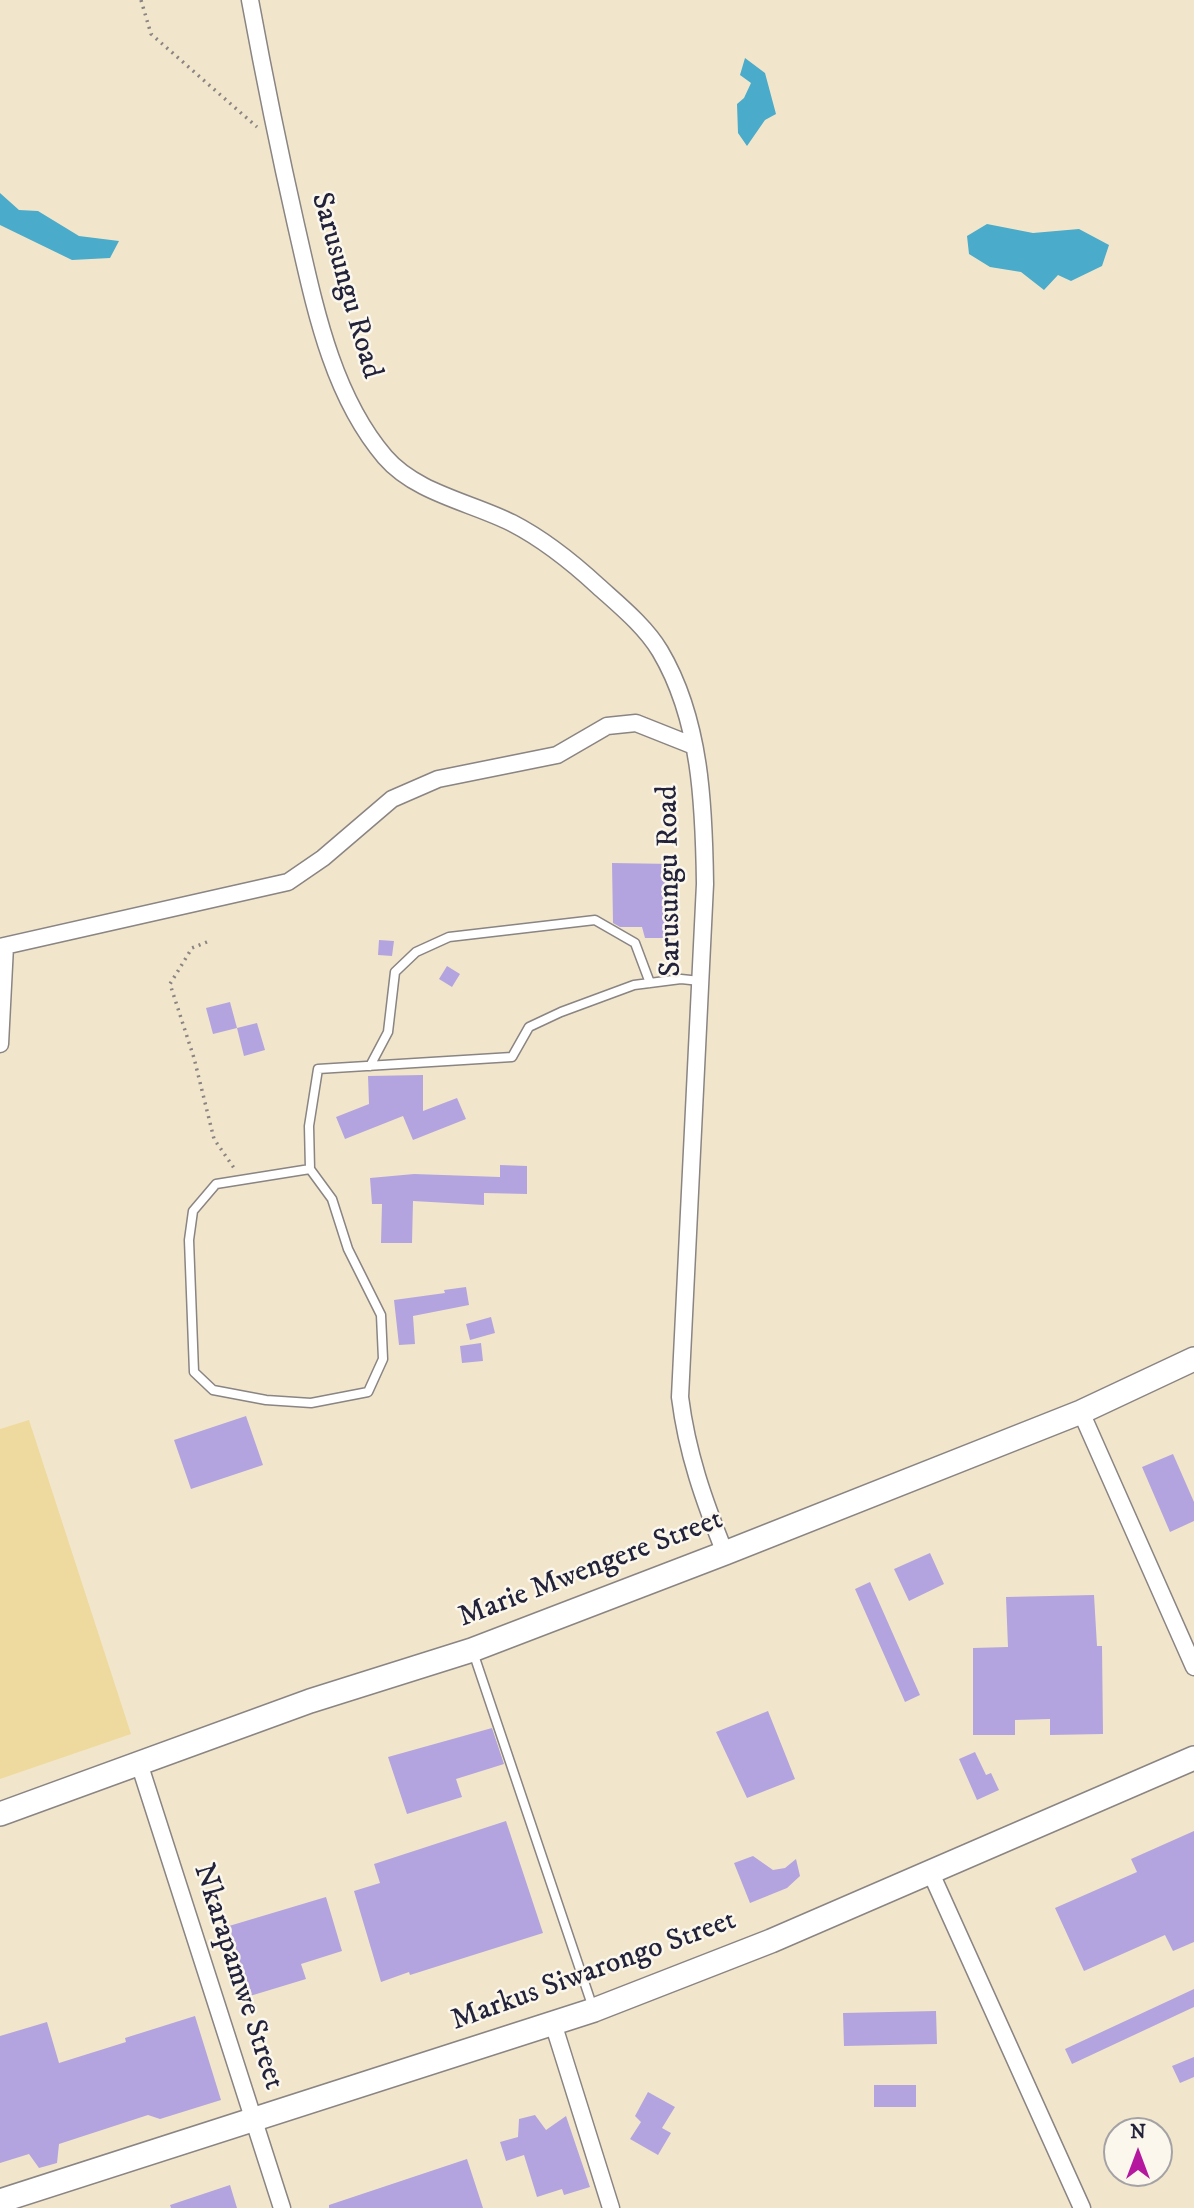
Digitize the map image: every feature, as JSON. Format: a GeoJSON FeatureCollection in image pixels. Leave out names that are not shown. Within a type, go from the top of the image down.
{"type":"FeatureCollection","features":[{"type":"Feature","properties":{"kind":"main road","name":"Marie Mwengere Street"},"geometry":{"type":"LineString","coordinates":[[0,1814],[310,1701],[472,1650],[1081,1412],[1194,1359]]}},
{"type":"Feature","properties":{"kind":"main road","name":"Markus Siwarongo Street"},"geometry":{"type":"LineString","coordinates":[[0,2201],[594,2010],[771,1941],[1194,1758]]}},
{"type":"Feature","properties":{"kind":"street","name":"Sarusungu Road"},"geometry":{"type":"LineString","coordinates":[[250,0],[276,143],[332,361],[352,405],[385,456],[404,474],[425,487],[486,510],[530,532],[623,608],[664,658],[679,688],[694,746],[705,814],[702,982],[682,1306],[680,1397],[686,1443],[695,1475],[725,1553]]}},
{"type":"Feature","properties":{"kind":"street"},"geometry":{"type":"LineString","coordinates":[[0,1044],[2,947],[288,882],[323,858],[392,799],[438,779],[557,755],[607,726],[636,723],[694,746]]}},
{"type":"Feature","properties":{"kind":"street"},"geometry":{"type":"LineString","coordinates":[[1081,1412],[1194,1667]]}},
{"type":"Feature","properties":{"kind":"street","name":"Nkarapamwe Street"},"geometry":{"type":"LineString","coordinates":[[139,1763],[282,2208]]}},
{"type":"Feature","properties":{"kind":"street"},"geometry":{"type":"LineString","coordinates":[[930,1871],[1082,2208]]}},
{"type":"Feature","properties":{"kind":"street"},"geometry":{"type":"LineString","coordinates":[[553,2023],[611,2208]]}},
{"type":"Feature","properties":{"kind":"lane"},"geometry":{"type":"LineString","coordinates":[[369,1066],[388,1031],[395,972],[416,952],[449,937],[596,920],[635,943],[650,983]]}},
{"type":"Feature","properties":{"kind":"lane"},"geometry":{"type":"LineString","coordinates":[[310,1169],[216,1184],[193,1211],[189,1240],[194,1372],[214,1390],[265,1400],[311,1403],[368,1392],[383,1359],[381,1315],[348,1249],[332,1199],[310,1169],[309,1126],[318,1069],[512,1057],[528,1027],[634,985],[681,979],[702,982]]}},
{"type":"Feature","properties":{"kind":"lane"},"geometry":{"type":"LineString","coordinates":[[472,1650],[594,2010]]}},
{"type":"Feature","properties":{"kind":"path"},"geometry":{"type":"LineString","coordinates":[[141,0],[151,34],[276,143]]}},
{"type":"Feature","properties":{"kind":"path"},"geometry":{"type":"LineString","coordinates":[[207,942],[192,948],[170,984],[194,1058],[214,1139],[242,1179]]}},
{"type":"Feature","properties":{"kind":"sand"},"geometry":{"type":"Polygon","coordinates":[[[29,1420],[131,1734],[0,1779],[0,1429],[29,1420]]]}},
{"type":"Feature","properties":{"kind":"water"},"geometry":{"type":"Polygon","coordinates":[[[745,58],[765,73],[776,114],[765,120],[747,146],[738,133],[737,104],[744,98],[751,83],[740,75],[745,58]]]}},
{"type":"Feature","properties":{"kind":"water"},"geometry":{"type":"Polygon","coordinates":[[[0,193],[19,210],[38,211],[79,236],[119,241],[110,258],[72,260],[0,225],[0,193]]]}},
{"type":"Feature","properties":{"kind":"water"},"geometry":{"type":"Polygon","coordinates":[[[987,224],[1033,233],[1079,229],[1109,245],[1102,266],[1071,281],[1058,275],[1044,290],[1021,272],[990,267],[969,254],[967,236],[987,224]]]}},
{"type":"Feature","properties":{"kind":"building"},"geometry":{"type":"Polygon","coordinates":[[[612,863],[673,864],[668,938],[645,938],[642,927],[620,927],[613,923],[612,863]]]}},
{"type":"Feature","properties":{"kind":"building"},"geometry":{"type":"Polygon","coordinates":[[[379,940],[394,941],[392,956],[378,955],[379,940]]]}},
{"type":"Feature","properties":{"kind":"building"},"geometry":{"type":"Polygon","coordinates":[[[447,966],[460,974],[452,987],[439,979],[447,966]]]}},
{"type":"Feature","properties":{"kind":"building"},"geometry":{"type":"Polygon","coordinates":[[[230,1002],[237,1028],[213,1034],[206,1008],[230,1002]]]}},
{"type":"Feature","properties":{"kind":"building"},"geometry":{"type":"Polygon","coordinates":[[[257,1023],[265,1050],[244,1056],[237,1028],[257,1023]]]}},
{"type":"Feature","properties":{"kind":"building"},"geometry":{"type":"Polygon","coordinates":[[[423,1075],[423,1111],[457,1098],[466,1119],[413,1140],[403,1116],[345,1139],[336,1117],[369,1104],[368,1076],[423,1075]]]}},
{"type":"Feature","properties":{"kind":"building"},"geometry":{"type":"Polygon","coordinates":[[[500,1165],[527,1166],[527,1194],[484,1193],[484,1205],[413,1201],[412,1243],[381,1243],[382,1204],[372,1204],[370,1178],[414,1174],[500,1177],[500,1165]]]}},
{"type":"Feature","properties":{"kind":"building"},"geometry":{"type":"Polygon","coordinates":[[[466,1287],[469,1305],[413,1316],[415,1344],[399,1345],[394,1300],[445,1293],[444,1290],[466,1287]]]}},
{"type":"Feature","properties":{"kind":"building"},"geometry":{"type":"Polygon","coordinates":[[[491,1317],[495,1333],[470,1340],[466,1324],[491,1317]]]}},
{"type":"Feature","properties":{"kind":"building"},"geometry":{"type":"Polygon","coordinates":[[[481,1343],[483,1361],[462,1363],[460,1346],[481,1343]]]}},
{"type":"Feature","properties":{"kind":"building"},"geometry":{"type":"Polygon","coordinates":[[[246,1416],[263,1465],[191,1489],[174,1440],[246,1416]]]}},
{"type":"Feature","properties":{"kind":"building"},"geometry":{"type":"Polygon","coordinates":[[[1173,1454],[1194,1502],[1194,1521],[1170,1532],[1142,1467],[1173,1454]]]}},
{"type":"Feature","properties":{"kind":"building"},"geometry":{"type":"Polygon","coordinates":[[[930,1553],[944,1584],[909,1601],[894,1569],[930,1553]]]}},
{"type":"Feature","properties":{"kind":"building"},"geometry":{"type":"Polygon","coordinates":[[[870,1582],[920,1695],[905,1702],[855,1589],[870,1582]]]}},
{"type":"Feature","properties":{"kind":"building"},"geometry":{"type":"Polygon","coordinates":[[[1094,1595],[1097,1646],[1102,1646],[1103,1734],[1050,1735],[1050,1719],[1015,1720],[1015,1735],[973,1735],[973,1648],[1008,1647],[1006,1597],[1094,1595]]]}},
{"type":"Feature","properties":{"kind":"building"},"geometry":{"type":"Polygon","coordinates":[[[768,1711],[795,1779],[747,1798],[716,1732],[768,1711]]]}},
{"type":"Feature","properties":{"kind":"building"},"geometry":{"type":"Polygon","coordinates":[[[492,1728],[504,1764],[456,1779],[462,1797],[407,1814],[388,1757],[492,1728]]]}},
{"type":"Feature","properties":{"kind":"building"},"geometry":{"type":"Polygon","coordinates":[[[975,1752],[986,1775],[991,1773],[999,1790],[977,1800],[959,1759],[975,1752]]]}},
{"type":"Feature","properties":{"kind":"building"},"geometry":{"type":"Polygon","coordinates":[[[506,1821],[543,1933],[381,1982],[354,1891],[380,1883],[374,1864],[506,1821]]]}},
{"type":"Feature","properties":{"kind":"building"},"geometry":{"type":"Polygon","coordinates":[[[1194,1831],[1194,1942],[1173,1951],[1165,1935],[1084,1971],[1055,1908],[1137,1872],[1131,1859],[1194,1831]]]}},
{"type":"Feature","properties":{"kind":"building"},"geometry":{"type":"Polygon","coordinates":[[[753,1856],[773,1870],[785,1868],[796,1859],[800,1876],[787,1888],[750,1903],[734,1863],[753,1856]]]}},
{"type":"Feature","properties":{"kind":"building"},"geometry":{"type":"Polygon","coordinates":[[[326,1897],[342,1951],[301,1964],[306,1979],[250,1996],[229,1926],[326,1897]]]}},
{"type":"Feature","properties":{"kind":"building"},"geometry":{"type":"Polygon","coordinates":[[[1194,1989],[1194,2007],[1072,2064],[1065,2049],[1194,1989]]]}},
{"type":"Feature","properties":{"kind":"building"},"geometry":{"type":"Polygon","coordinates":[[[936,2011],[937,2044],[844,2046],[843,2013],[936,2011]]]}},
{"type":"Feature","properties":{"kind":"building"},"geometry":{"type":"Polygon","coordinates":[[[195,2016],[221,2100],[160,2119],[148,2115],[59,2144],[57,2163],[39,2168],[29,2154],[0,2163],[0,2036],[47,2022],[59,2063],[195,2016]]]}},
{"type":"Feature","properties":{"kind":"building"},"geometry":{"type":"Polygon","coordinates":[[[1194,2057],[1194,2077],[1180,2083],[1172,2066],[1194,2057]]]}},
{"type":"Feature","properties":{"kind":"building"},"geometry":{"type":"Polygon","coordinates":[[[874,2085],[916,2085],[916,2107],[874,2107],[874,2085]]]}},
{"type":"Feature","properties":{"kind":"building"},"geometry":{"type":"Polygon","coordinates":[[[648,2092],[675,2107],[662,2128],[671,2133],[658,2155],[630,2139],[641,2122],[635,2116],[648,2092]]]}},
{"type":"Feature","properties":{"kind":"building"},"geometry":{"type":"Polygon","coordinates":[[[535,2115],[546,2130],[566,2116],[590,2187],[564,2195],[562,2189],[537,2197],[524,2155],[506,2161],[500,2142],[518,2137],[519,2119],[535,2115]]]}},
{"type":"Feature","properties":{"kind":"building"},"geometry":{"type":"Polygon","coordinates":[[[467,2159],[483,2208],[329,2208],[329,2205],[467,2159]]]}},
{"type":"Feature","properties":{"kind":"building"},"geometry":{"type":"Polygon","coordinates":[[[230,2185],[237,2208],[171,2208],[170,2205],[230,2185]]]}}]}
